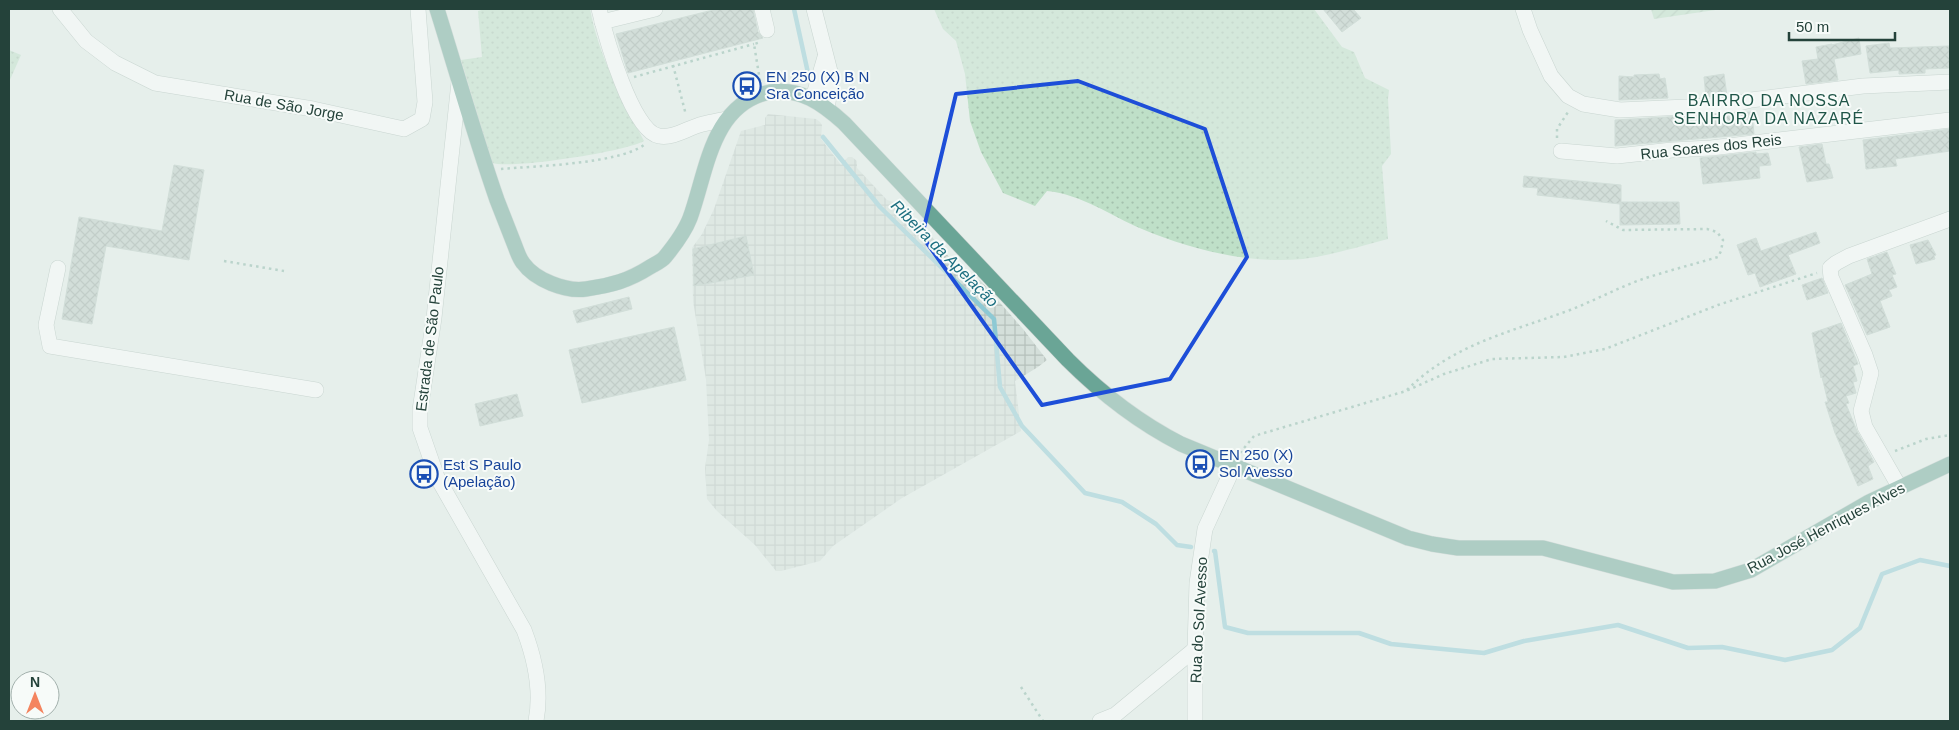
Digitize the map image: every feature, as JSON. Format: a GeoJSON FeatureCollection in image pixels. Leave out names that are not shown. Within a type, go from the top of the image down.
{"type":"FeatureCollection","features":[{"type":"Feature","properties":{"kind":"main road"},"geometry":{"type":"LineString","coordinates":[[437,9],[487,170],[504,219],[523,263],[543,280],[575,290],[609,286],[632,278],[664,258],[689,221],[714,141],[726,119],[743,104],[763,94]]}},
{"type":"Feature","properties":{"kind":"main road","name":"Rua José Henriques Alves"},"geometry":{"type":"LineString","coordinates":[[763,94],[786,91],[813,98],[828,108],[1038,329],[1106,396],[1156,431],[1181,444],[1408,538],[1458,548],[1543,548],[1674,582],[1715,581],[1752,570],[1869,502],[1950,464]]}},
{"type":"Feature","properties":{"kind":"street","name":"Rua de São Jorge"},"geometry":{"type":"LineString","coordinates":[[60,9],[86,41],[115,63],[155,84],[313,109],[404,129],[422,119],[425,102],[418,9]]}},
{"type":"Feature","properties":{"kind":"street"},"geometry":{"type":"LineString","coordinates":[[655,9],[600,15],[612,58],[621,81],[646,129],[651,134],[658,136],[672,135],[703,124],[726,119]]}},
{"type":"Feature","properties":{"kind":"street"},"geometry":{"type":"LineString","coordinates":[[762,9],[767,30]]}},
{"type":"Feature","properties":{"kind":"street"},"geometry":{"type":"LineString","coordinates":[[814,9],[832,80],[828,108]]}},
{"type":"Feature","properties":{"kind":"street"},"geometry":{"type":"LineString","coordinates":[[1523,9],[1530,30],[1551,76],[1568,96],[1583,104],[1620,110],[1732,105],[1751,100],[1863,86],[1950,82]]}},
{"type":"Feature","properties":{"kind":"street"},"geometry":{"type":"LineString","coordinates":[[813,98],[825,56]]}},
{"type":"Feature","properties":{"kind":"street","name":"Estrada de São Paulo"},"geometry":{"type":"LineString","coordinates":[[460,80],[434,318],[420,410],[420,428],[437,477],[524,630],[536,669],[539,707],[536,721]]}},
{"type":"Feature","properties":{"kind":"street","name":"Rua Soares dos Reis"},"geometry":{"type":"LineString","coordinates":[[1561,150],[1617,156],[1711,148],[1950,120]]}},
{"type":"Feature","properties":{"kind":"street"},"geometry":{"type":"LineString","coordinates":[[1900,488],[1865,427],[1861,411],[1871,373],[1831,277],[1830,268],[1836,262],[1850,256],[1950,219]]}},
{"type":"Feature","properties":{"kind":"street"},"geometry":{"type":"LineString","coordinates":[[58,268],[46,325],[50,346],[316,390]]}},
{"type":"Feature","properties":{"kind":"street","name":"Rua do Sol Avesso"},"geometry":{"type":"LineString","coordinates":[[1195,721],[1195,649],[1198,583],[1205,529],[1234,466]]}},
{"type":"Feature","properties":{"kind":"street"},"geometry":{"type":"LineString","coordinates":[[1100,721],[1115,715],[1195,649]]}},
{"type":"Feature","properties":{"kind":"path"},"geometry":{"type":"LineString","coordinates":[[621,81],[767,40],[767,30]]}},
{"type":"Feature","properties":{"kind":"path"},"geometry":{"type":"LineString","coordinates":[[754,44],[763,94]]}},
{"type":"Feature","properties":{"kind":"path"},"geometry":{"type":"LineString","coordinates":[[673,65],[690,129]]}},
{"type":"Feature","properties":{"kind":"path"},"geometry":{"type":"LineString","coordinates":[[1561,150],[1556,138],[1573,99]]}},
{"type":"Feature","properties":{"kind":"path"},"geometry":{"type":"LineString","coordinates":[[487,170],[608,158],[636,151],[658,136]]}},
{"type":"Feature","properties":{"kind":"path"},"geometry":{"type":"LineString","coordinates":[[1406,391],[1418,378],[1451,355],[1475,344],[1571,309],[1637,281],[1718,257],[1721,251],[1723,240],[1717,232],[1707,229],[1622,230],[1606,221]]}},
{"type":"Feature","properties":{"kind":"path"},"geometry":{"type":"LineString","coordinates":[[224,261],[284,271]]}},
{"type":"Feature","properties":{"kind":"path"},"geometry":{"type":"LineString","coordinates":[[1234,466],[1240,451],[1254,436],[1406,391],[1444,374],[1492,359],[1525,356],[1564,357],[1606,349],[1718,305],[1830,268]]}},
{"type":"Feature","properties":{"kind":"path"},"geometry":{"type":"LineString","coordinates":[[1882,455],[1926,439],[1950,435]]}},
{"type":"Feature","properties":{"kind":"path"},"geometry":{"type":"LineString","coordinates":[[1021,687],[1043,721]]}},
{"type":"Feature","properties":{"kind":"highlighted area"},"geometry":{"type":"Polygon","coordinates":[[[1078,81],[1205,129],[1247,257],[1170,379],[1042,405],[922,236],[956,94],[1078,81]]]}},
{"type":"Feature","properties":{"kind":"shaded area"},"geometry":{"type":"Polygon","coordinates":[[[768,114],[816,119],[820,122],[822,125],[821,139],[841,165],[848,157],[852,157],[857,161],[857,168],[887,200],[897,203],[932,237],[966,277],[980,280],[1023,329],[1047,360],[1015,381],[1021,431],[902,498],[833,546],[820,561],[781,571],[776,571],[755,545],[717,511],[707,499],[705,468],[709,440],[706,379],[693,301],[692,248],[702,234],[714,209],[741,131],[765,125],[765,118],[768,114]]]}},
{"type":"Feature","properties":{"kind":"green space"},"geometry":{"type":"Polygon","coordinates":[[[485,9],[590,9],[605,61],[644,141],[615,150],[544,162],[522,164],[492,163],[461,60],[482,57],[478,11],[485,9]]]}},
{"type":"Feature","properties":{"kind":"green space"},"geometry":{"type":"Polygon","coordinates":[[[934,9],[1314,9],[1342,47],[1354,52],[1365,78],[1389,90],[1391,154],[1382,166],[1388,239],[1313,258],[1282,260],[1241,257],[1200,249],[1161,237],[1072,196],[1047,191],[1035,206],[1003,193],[981,152],[970,121],[965,74],[956,41],[943,29],[934,9]]]}},
{"type":"Feature","properties":{"kind":"green space"},"geometry":{"type":"Polygon","coordinates":[[[1651,9],[1722,9],[1654,19],[1651,9]]]}},
{"type":"Feature","properties":{"kind":"green space"},"geometry":{"type":"Polygon","coordinates":[[[9,50],[21,55],[9,82],[9,50]]]}},
{"type":"Feature","properties":{"kind":"building"},"geometry":{"type":"Polygon","coordinates":[[[717,9],[753,9],[758,32],[763,38],[628,73],[616,34],[717,9]]]}},
{"type":"Feature","properties":{"kind":"building"},"geometry":{"type":"Polygon","coordinates":[[[1323,9],[1353,9],[1361,18],[1342,32],[1323,9]]]}},
{"type":"Feature","properties":{"kind":"building"},"geometry":{"type":"Polygon","coordinates":[[[1859,38],[1861,54],[1834,59],[1838,80],[1806,84],[1802,61],[1818,59],[1816,47],[1859,38]]]}},
{"type":"Feature","properties":{"kind":"building"},"geometry":{"type":"Polygon","coordinates":[[[1889,43],[1890,48],[1949,46],[1950,68],[1925,69],[1925,73],[1899,74],[1899,70],[1870,73],[1866,46],[1889,43]]]}},
{"type":"Feature","properties":{"kind":"building"},"geometry":{"type":"Polygon","coordinates":[[[1659,74],[1660,79],[1665,78],[1668,98],[1619,100],[1619,76],[1634,77],[1634,75],[1659,74]]]}},
{"type":"Feature","properties":{"kind":"building"},"geometry":{"type":"Polygon","coordinates":[[[1724,74],[1727,96],[1706,97],[1704,77],[1724,74]]]}},
{"type":"Feature","properties":{"kind":"building"},"geometry":{"type":"Polygon","coordinates":[[[1752,112],[1754,134],[1615,146],[1615,120],[1752,112]]]}},
{"type":"Feature","properties":{"kind":"building"},"geometry":{"type":"Polygon","coordinates":[[[1950,129],[1950,151],[1895,159],[1897,166],[1866,169],[1863,140],[1950,129]]]}},
{"type":"Feature","properties":{"kind":"building"},"geometry":{"type":"Polygon","coordinates":[[[1822,144],[1826,164],[1829,164],[1833,178],[1807,182],[1799,147],[1822,144]]]}},
{"type":"Feature","properties":{"kind":"building"},"geometry":{"type":"Polygon","coordinates":[[[1756,152],[1756,154],[1768,153],[1771,165],[1759,166],[1760,178],[1703,184],[1700,158],[1756,152]]]}},
{"type":"Feature","properties":{"kind":"building"},"geometry":{"type":"Polygon","coordinates":[[[174,165],[204,170],[189,260],[106,246],[92,324],[62,319],[79,217],[162,231],[174,165]]]}},
{"type":"Feature","properties":{"kind":"building"},"geometry":{"type":"Polygon","coordinates":[[[1524,176],[1621,185],[1621,202],[1679,202],[1680,224],[1620,225],[1620,204],[1537,195],[1538,188],[1523,187],[1524,176]]]}},
{"type":"Feature","properties":{"kind":"building"},"geometry":{"type":"Polygon","coordinates":[[[1816,232],[1820,243],[1788,255],[1796,274],[1760,287],[1755,273],[1748,275],[1737,245],[1756,238],[1761,251],[1816,232]]]}},
{"type":"Feature","properties":{"kind":"building"},"geometry":{"type":"Polygon","coordinates":[[[746,236],[754,275],[694,286],[693,249],[746,236]]]}},
{"type":"Feature","properties":{"kind":"building"},"geometry":{"type":"Polygon","coordinates":[[[1928,240],[1936,255],[1934,256],[1935,259],[1916,264],[1910,245],[1928,240]]]}},
{"type":"Feature","properties":{"kind":"building"},"geometry":{"type":"Polygon","coordinates":[[[1887,252],[1896,274],[1892,275],[1897,287],[1889,290],[1892,296],[1880,301],[1890,327],[1867,335],[1845,285],[1872,274],[1867,259],[1887,252]]]}},
{"type":"Feature","properties":{"kind":"building"},"geometry":{"type":"Polygon","coordinates":[[[1822,278],[1828,293],[1807,300],[1802,285],[1822,278]]]}},
{"type":"Feature","properties":{"kind":"building"},"geometry":{"type":"Polygon","coordinates":[[[629,297],[632,309],[577,323],[573,311],[629,297]]]}},
{"type":"Feature","properties":{"kind":"building"},"geometry":{"type":"Polygon","coordinates":[[[1841,323],[1858,364],[1853,366],[1857,381],[1853,382],[1856,393],[1846,396],[1849,403],[1846,404],[1857,431],[1874,462],[1868,466],[1873,479],[1858,486],[1835,433],[1825,402],[1828,402],[1812,333],[1841,323]]]}},
{"type":"Feature","properties":{"kind":"building"},"geometry":{"type":"Polygon","coordinates":[[[674,327],[686,380],[582,403],[569,350],[674,327]]]}},
{"type":"Feature","properties":{"kind":"building"},"geometry":{"type":"Polygon","coordinates":[[[517,394],[523,416],[480,426],[475,404],[517,394]]]}},
{"type":"Feature","properties":{"kind":"waterway","name":"Ribeira da Apelação"},"geometry":{"type":"LineString","coordinates":[[794,9],[808,73]]}},
{"type":"Feature","properties":{"kind":"waterway","name":"Ribeira da Apelação"},"geometry":{"type":"LineString","coordinates":[[823,137],[880,207],[994,319],[1000,387],[1022,426],[1085,493],[1122,502],[1156,524],[1177,545],[1191,547]]}},
{"type":"Feature","properties":{"kind":"waterway","name":"Ribeira da Apelação"},"geometry":{"type":"LineString","coordinates":[[1214,551],[1225,627],[1248,633],[1359,633],[1391,644],[1484,653],[1524,641],[1618,625],[1688,648],[1722,647],[1785,660],[1832,650],[1860,628],[1882,574],[1920,560],[1950,566]]}},
{"type":"Feature","properties":{"kind":"place","name":"EN 250 (X) B N Sra Conceição"},"geometry":{"type":"Point","coordinates":[747,86]}},
{"type":"Feature","properties":{"kind":"place","name":"EN 250 (X) Sol Avesso"},"geometry":{"type":"Point","coordinates":[1200,464]}},
{"type":"Feature","properties":{"kind":"place","name":"Est S Paulo (Apelação)"},"geometry":{"type":"Point","coordinates":[424,474]}},
{"type":"Feature","properties":{"kind":"district","name":"BAIRRO DA NOSSA SENHORA DA NAZARÉ"},"geometry":{"type":"Point","coordinates":[1769,109]}}]}
